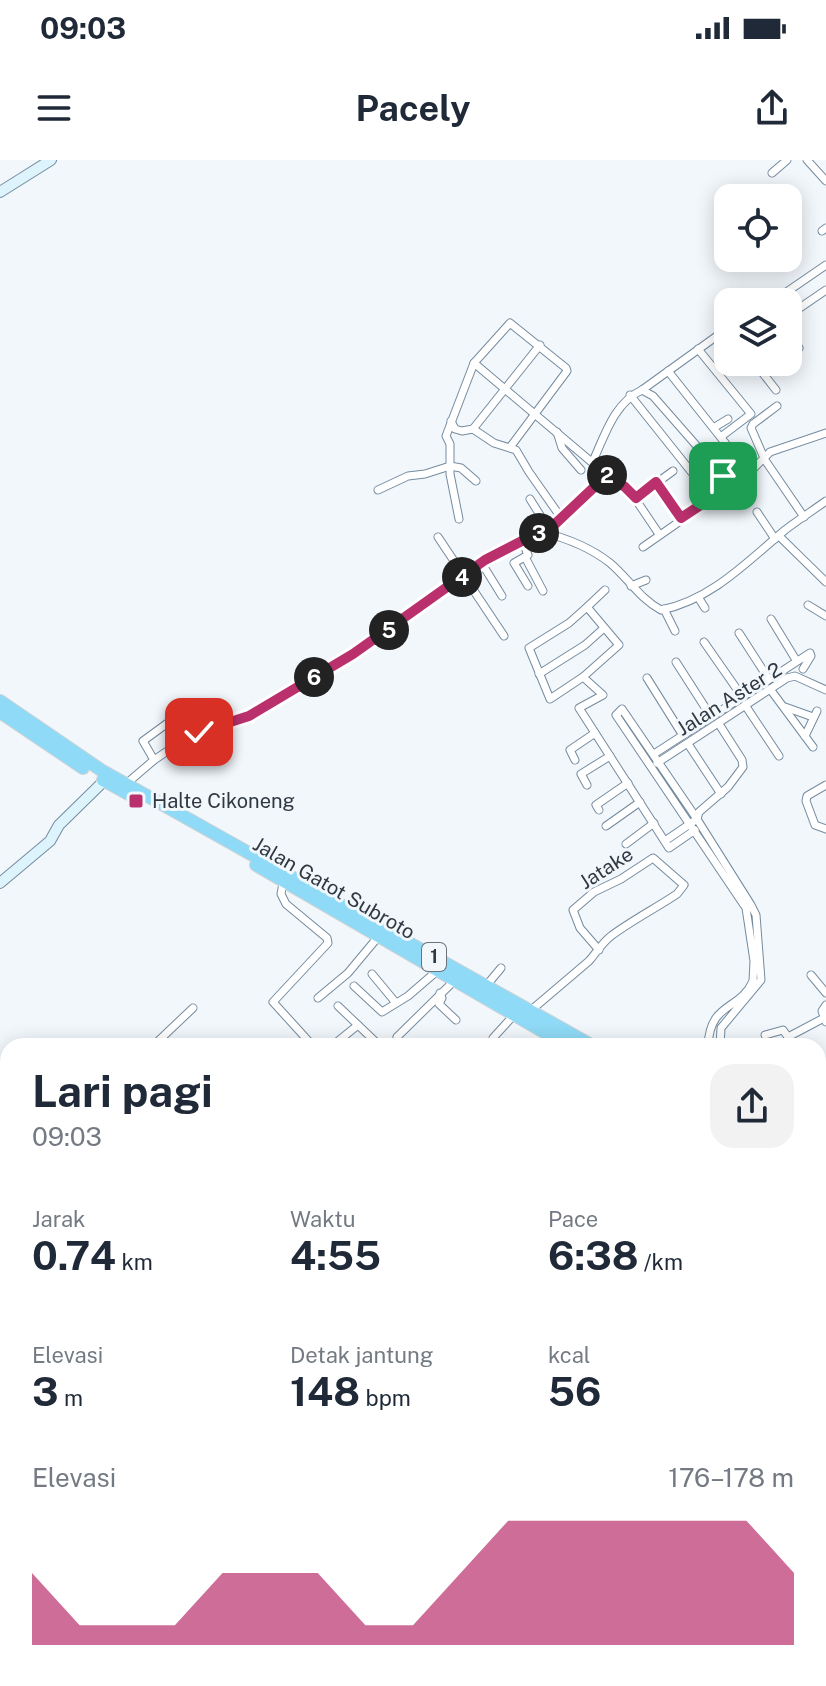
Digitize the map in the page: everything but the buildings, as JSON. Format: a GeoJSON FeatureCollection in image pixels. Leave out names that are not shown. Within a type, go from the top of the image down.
{"type":"FeatureCollection","features":[{"type":"Feature","properties":{"kind":"highway","name":"Jalan Gatot Subroto"},"geometry":{"type":"LineString","coordinates":[[0,701],[123,788],[486,986],[522,1016]]}},
{"type":"Feature","properties":{"kind":"highway","name":"Jalan Gatot Subroto"},"geometry":{"type":"LineString","coordinates":[[0,712],[108,778]]}},
{"type":"Feature","properties":{"kind":"highway","name":"Jalan Gatot Subroto"},"geometry":{"type":"LineString","coordinates":[[280,873],[378,937],[522,1016],[555,1038]]}},
{"type":"Feature","properties":{"kind":"street"},"geometry":{"type":"LineString","coordinates":[[0,192],[51,160]]}},
{"type":"Feature","properties":{"kind":"street"},"geometry":{"type":"LineString","coordinates":[[772,173],[787,160]]}},
{"type":"Feature","properties":{"kind":"street"},"geometry":{"type":"LineString","coordinates":[[807,160],[826,181]]}},
{"type":"Feature","properties":{"kind":"street"},"geometry":{"type":"LineString","coordinates":[[794,288],[824,269]]}},
{"type":"Feature","properties":{"kind":"street"},"geometry":{"type":"LineString","coordinates":[[802,306],[826,290]]}},
{"type":"Feature","properties":{"kind":"street"},"geometry":{"type":"LineString","coordinates":[[459,519],[450,466],[450,444],[446,436],[474,363],[510,323],[540,345],[567,371],[511,446]]}},
{"type":"Feature","properties":{"kind":"street"},"geometry":{"type":"LineString","coordinates":[[593,461],[615,413],[630,395],[642,390],[714,338]]}},
{"type":"Feature","properties":{"kind":"street"},"geometry":{"type":"LineString","coordinates":[[451,421],[455,429],[473,429],[540,345]]}},
{"type":"Feature","properties":{"kind":"street"},"geometry":{"type":"LineString","coordinates":[[698,349],[751,414],[722,436]]}},
{"type":"Feature","properties":{"kind":"street"},"geometry":{"type":"LineString","coordinates":[[474,363],[625,487],[636,498],[659,534]]}},
{"type":"Feature","properties":{"kind":"street"},"geometry":{"type":"LineString","coordinates":[[668,371],[749,473]]}},
{"type":"Feature","properties":{"kind":"street"},"geometry":{"type":"LineString","coordinates":[[765,376],[776,390]]}},
{"type":"Feature","properties":{"kind":"street"},"geometry":{"type":"LineString","coordinates":[[642,390],[653,396],[731,485]]}},
{"type":"Feature","properties":{"kind":"street"},"geometry":{"type":"LineString","coordinates":[[630,395],[697,479],[706,480],[720,473]]}},
{"type":"Feature","properties":{"kind":"street"},"geometry":{"type":"LineString","coordinates":[[777,406],[752,425],[766,461],[804,517]]}},
{"type":"Feature","properties":{"kind":"street"},"geometry":{"type":"LineString","coordinates":[[715,427],[728,419]]}},
{"type":"Feature","properties":{"kind":"street"},"geometry":{"type":"LineString","coordinates":[[473,429],[494,443],[516,450],[562,519]]}},
{"type":"Feature","properties":{"kind":"street"},"geometry":{"type":"LineString","coordinates":[[556,430],[562,448],[581,470]]}},
{"type":"Feature","properties":{"kind":"street"},"geometry":{"type":"LineString","coordinates":[[643,547],[766,461],[773,450],[826,433]]}},
{"type":"Feature","properties":{"kind":"street"},"geometry":{"type":"LineString","coordinates":[[378,490],[408,476],[450,466],[461,468],[476,481]]}},
{"type":"Feature","properties":{"kind":"street"},"geometry":{"type":"LineString","coordinates":[[636,498],[673,471]]}},
{"type":"Feature","properties":{"kind":"street"},"geometry":{"type":"LineString","coordinates":[[123,788],[154,760],[199,732],[249,716],[353,654],[481,562],[545,530],[562,519],[607,475]]}},
{"type":"Feature","properties":{"kind":"street"},"geometry":{"type":"LineString","coordinates":[[656,482],[681,518]]}},
{"type":"Feature","properties":{"kind":"street"},"geometry":{"type":"LineString","coordinates":[[530,499],[545,530],[566,538],[610,564],[651,604],[664,609],[698,597],[731,576],[826,501]]}},
{"type":"Feature","properties":{"kind":"street"},"geometry":{"type":"LineString","coordinates":[[757,512],[767,528],[826,582]]}},
{"type":"Feature","properties":{"kind":"street"},"geometry":{"type":"LineString","coordinates":[[438,537],[504,636]]}},
{"type":"Feature","properties":{"kind":"street"},"geometry":{"type":"LineString","coordinates":[[522,540],[529,552],[514,563],[528,586]]}},
{"type":"Feature","properties":{"kind":"street"},"geometry":{"type":"LineString","coordinates":[[525,557],[543,591]]}},
{"type":"Feature","properties":{"kind":"street"},"geometry":{"type":"LineString","coordinates":[[481,562],[502,596]]}},
{"type":"Feature","properties":{"kind":"street"},"geometry":{"type":"LineString","coordinates":[[631,586],[646,580]]}},
{"type":"Feature","properties":{"kind":"street"},"geometry":{"type":"LineString","coordinates":[[587,607],[619,645],[583,677],[550,699],[529,648],[569,623],[605,590]]}},
{"type":"Feature","properties":{"kind":"street"},"geometry":{"type":"LineString","coordinates":[[698,597],[705,608]]}},
{"type":"Feature","properties":{"kind":"street"},"geometry":{"type":"LineString","coordinates":[[808,605],[826,616]]}},
{"type":"Feature","properties":{"kind":"street"},"geometry":{"type":"LineString","coordinates":[[664,609],[675,631]]}},
{"type":"Feature","properties":{"kind":"street"},"geometry":{"type":"LineString","coordinates":[[771,619],[796,660]]}},
{"type":"Feature","properties":{"kind":"street"},"geometry":{"type":"LineString","coordinates":[[539,674],[585,645],[604,628]]}},
{"type":"Feature","properties":{"kind":"street"},"geometry":{"type":"LineString","coordinates":[[739,633],[768,678]]}},
{"type":"Feature","properties":{"kind":"street"},"geometry":{"type":"LineString","coordinates":[[704,642],[741,695]]}},
{"type":"Feature","properties":{"kind":"street"},"geometry":{"type":"LineString","coordinates":[[656,758],[682,734],[808,652],[811,654],[803,669]]}},
{"type":"Feature","properties":{"kind":"street"},"geometry":{"type":"LineString","coordinates":[[676,662],[710,715]]}},
{"type":"Feature","properties":{"kind":"street","name":"Jalan Aster 2"},"geometry":{"type":"LineString","coordinates":[[651,767],[656,758],[688,744],[787,678],[795,676],[826,690]]}},
{"type":"Feature","properties":{"kind":"street"},"geometry":{"type":"LineString","coordinates":[[583,677],[603,695],[579,708],[669,848],[693,819],[721,794],[743,763],[719,724]]}},
{"type":"Feature","properties":{"kind":"street"},"geometry":{"type":"LineString","coordinates":[[647,678],[682,734]]}},
{"type":"Feature","properties":{"kind":"street"},"geometry":{"type":"LineString","coordinates":[[770,689],[813,747]]}},
{"type":"Feature","properties":{"kind":"street"},"geometry":{"type":"LineString","coordinates":[[745,705],[779,756]]}},
{"type":"Feature","properties":{"kind":"street"},"geometry":{"type":"LineString","coordinates":[[783,706],[815,714],[805,736]]}},
{"type":"Feature","properties":{"kind":"street"},"geometry":{"type":"LineString","coordinates":[[693,819],[651,767],[616,714],[624,710],[656,758],[752,915],[761,980],[721,1028],[720,1038]]}},
{"type":"Feature","properties":{"kind":"street"},"geometry":{"type":"LineString","coordinates":[[154,760],[143,741],[180,714]]}},
{"type":"Feature","properties":{"kind":"street"},"geometry":{"type":"LineString","coordinates":[[575,760],[570,750],[595,733]]}},
{"type":"Feature","properties":{"kind":"street"},"geometry":{"type":"LineString","coordinates":[[688,744],[721,794]]}},
{"type":"Feature","properties":{"kind":"street"},"geometry":{"type":"LineString","coordinates":[[587,785],[581,774],[610,756]]}},
{"type":"Feature","properties":{"kind":"street"},"geometry":{"type":"LineString","coordinates":[[1,879],[50,841],[59,825],[108,778]]}},
{"type":"Feature","properties":{"kind":"street"},"geometry":{"type":"LineString","coordinates":[[599,810],[596,805],[628,783]]}},
{"type":"Feature","properties":{"kind":"street"},"geometry":{"type":"LineString","coordinates":[[826,785],[807,796],[806,801],[815,825],[826,829]]}},
{"type":"Feature","properties":{"kind":"street"},"geometry":{"type":"LineString","coordinates":[[606,826],[640,802]]}},
{"type":"Feature","properties":{"kind":"street"},"geometry":{"type":"LineString","coordinates":[[626,844],[654,823]]}},
{"type":"Feature","properties":{"kind":"street","name":"Jatake"},"geometry":{"type":"LineString","coordinates":[[653,858],[684,885],[677,894],[612,935],[599,950],[580,928],[573,910],[594,892],[653,858]]}},
{"type":"Feature","properties":{"kind":"street"},"geometry":{"type":"LineString","coordinates":[[280,873],[281,894],[286,904],[328,941],[273,1000],[275,1007],[305,1038]]}},
{"type":"Feature","properties":{"kind":"street"},"geometry":{"type":"LineString","coordinates":[[709,1038],[710,1026],[717,1015],[745,993],[753,981],[752,915]]}},
{"type":"Feature","properties":{"kind":"street"},"geometry":{"type":"LineString","coordinates":[[318,998],[348,973],[378,937]]}},
{"type":"Feature","properties":{"kind":"street"},"geometry":{"type":"LineString","coordinates":[[493,1038],[599,950]]}},
{"type":"Feature","properties":{"kind":"street"},"geometry":{"type":"LineString","coordinates":[[486,986],[501,968]]}},
{"type":"Feature","properties":{"kind":"street"},"geometry":{"type":"LineString","coordinates":[[354,986],[381,1012],[437,971]]}},
{"type":"Feature","properties":{"kind":"street"},"geometry":{"type":"LineString","coordinates":[[372,974],[396,1003]]}},
{"type":"Feature","properties":{"kind":"street"},"geometry":{"type":"LineString","coordinates":[[811,975],[826,993]]}},
{"type":"Feature","properties":{"kind":"street"},"geometry":{"type":"LineString","coordinates":[[398,1038],[454,981]]}},
{"type":"Feature","properties":{"kind":"street"},"geometry":{"type":"LineString","coordinates":[[440,993],[442,998],[439,1004],[456,1020]]}},
{"type":"Feature","properties":{"kind":"street"},"geometry":{"type":"LineString","coordinates":[[765,1035],[783,1030],[788,1037],[825,1020],[822,1010],[826,1005]]}},
{"type":"Feature","properties":{"kind":"street"},"geometry":{"type":"LineString","coordinates":[[338,1006],[369,1038]]}},
{"type":"Feature","properties":{"kind":"street"},"geometry":{"type":"LineString","coordinates":[[161,1038],[193,1008]]}},
{"type":"Feature","properties":{"kind":"street"},"geometry":{"type":"LineString","coordinates":[[342,1038],[358,1025]]}},
{"type":"Feature","properties":{"kind":"place","name":"Halte Cikoneng"},"geometry":{"type":"Point","coordinates":[136,801]}},
{"type":"Feature","properties":{"kind":"route"},"geometry":{"type":"LineString","coordinates":[[199,732],[249,716],[353,654],[485,560],[555,524],[607,475],[636,498],[656,482],[681,518],[731,485],[723,476]]}}]}
